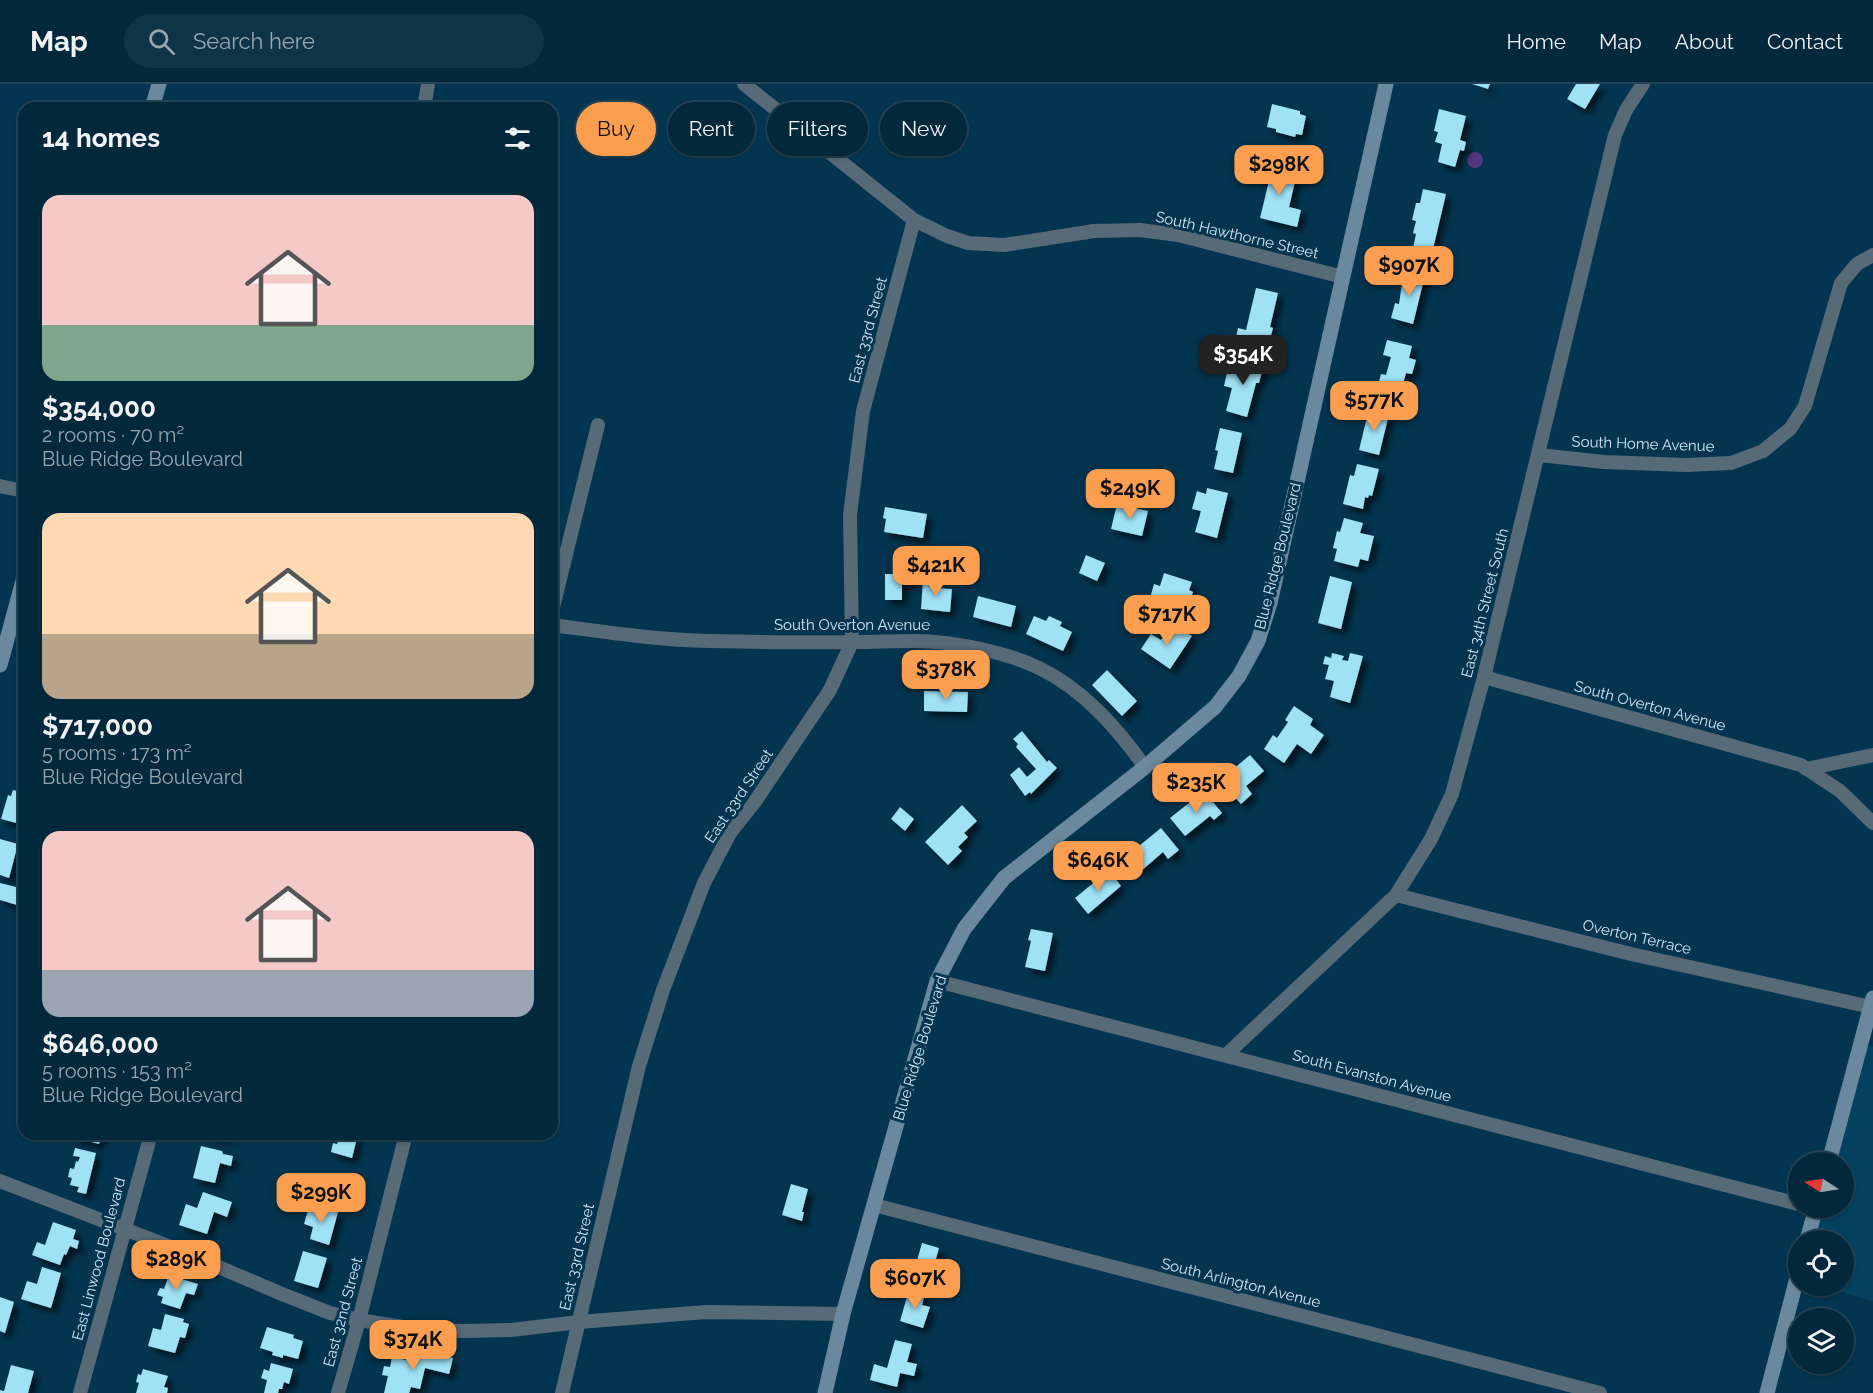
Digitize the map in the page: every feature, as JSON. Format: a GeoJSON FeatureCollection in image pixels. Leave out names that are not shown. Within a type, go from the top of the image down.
{"type":"FeatureCollection","features":[{"type":"Feature","properties":{"kind":"street"},"geometry":{"type":"LineString","coordinates":[[154,102],[159,84]]}},
{"type":"Feature","properties":{"kind":"street"},"geometry":{"type":"LineString","coordinates":[[424,102],[428,84]]}},
{"type":"Feature","properties":{"kind":"street","name":"South Hawthorne Street"},"geometry":{"type":"LineString","coordinates":[[744,84],[914,220],[968,243],[1005,245],[1094,231],[1140,230],[1178,236],[1343,277]]}},
{"type":"Feature","properties":{"kind":"street","name":"Blue Ridge Boulevard"},"geometry":{"type":"LineString","coordinates":[[825,1393],[843,1314],[937,981],[964,928],[1004,878],[1215,707],[1239,676],[1258,640],[1270,603],[1386,84]]}},
{"type":"Feature","properties":{"kind":"street","name":"East 34th Street South"},"geometry":{"type":"LineString","coordinates":[[1226,1055],[1396,896],[1431,839],[1452,794],[1484,677],[1615,135],[1626,110],[1643,84]]}},
{"type":"Feature","properties":{"kind":"street","name":"East 33rd Street"},"geometry":{"type":"LineString","coordinates":[[562,1393],[639,1066],[663,990],[704,883],[730,833],[754,803],[830,690],[852,642],[850,515],[858,444],[863,411],[914,220]]}},
{"type":"Feature","properties":{"kind":"street","name":"South Home Avenue"},"geometry":{"type":"LineString","coordinates":[[1539,454],[1604,462],[1686,465],[1731,463],[1763,451],[1790,429],[1805,406],[1841,283],[1857,264],[1873,255]]}},
{"type":"Feature","properties":{"kind":"street"},"geometry":{"type":"LineString","coordinates":[[558,587],[598,426]]}},
{"type":"Feature","properties":{"kind":"street"},"geometry":{"type":"LineString","coordinates":[[0,486],[18,490]]}},
{"type":"Feature","properties":{"kind":"street"},"geometry":{"type":"LineString","coordinates":[[0,665],[18,599]]}},
{"type":"Feature","properties":{"kind":"street","name":"South Overton Avenue"},"geometry":{"type":"LineString","coordinates":[[558,626],[641,637],[707,641],[917,641],[946,643],[994,652],[1039,668],[1067,685],[1099,711],[1127,741],[1145,766]]}},
{"type":"Feature","properties":{"kind":"street","name":"South Overton Avenue"},"geometry":{"type":"LineString","coordinates":[[1484,677],[1801,765],[1840,791],[1873,823]]}},
{"type":"Feature","properties":{"kind":"street"},"geometry":{"type":"LineString","coordinates":[[1806,769],[1873,755]]}},
{"type":"Feature","properties":{"kind":"street","name":"Overton Terrace"},"geometry":{"type":"LineString","coordinates":[[1396,896],[1631,954],[1872,1003]]}},
{"type":"Feature","properties":{"kind":"street","name":"South Evanston Avenue"},"geometry":{"type":"LineString","coordinates":[[937,981],[1788,1201]]}},
{"type":"Feature","properties":{"kind":"street"},"geometry":{"type":"LineString","coordinates":[[1831,1152],[1872,1003]]}},
{"type":"Feature","properties":{"kind":"street","name":"East Linwood Boulevard"},"geometry":{"type":"LineString","coordinates":[[80,1393],[149,1140]]}},
{"type":"Feature","properties":{"kind":"street","name":"East 32nd Street"},"geometry":{"type":"LineString","coordinates":[[338,1393],[404,1140]]}},
{"type":"Feature","properties":{"kind":"street"},"geometry":{"type":"LineString","coordinates":[[0,1181],[176,1249],[330,1313],[415,1329],[511,1330],[706,1312],[843,1314]]}},
{"type":"Feature","properties":{"kind":"street","name":"South Arlington Avenue"},"geometry":{"type":"LineString","coordinates":[[874,1205],[1600,1393]]}},
{"type":"Feature","properties":{"kind":"street"},"geometry":{"type":"LineString","coordinates":[[1767,1393],[1792,1296]]}},
{"type":"Feature","properties":{"kind":"shaded area"},"geometry":{"type":"Polygon","coordinates":[[[1472,152],[1478,152],[1483,160],[1481,166],[1472,168],[1467,163],[1467,157],[1472,152]]]}},
{"type":"Feature","properties":{"kind":"shaded area"},"geometry":{"type":"Polygon","coordinates":[[[1861,1044],[1873,1047],[1873,1301],[1854,1296],[1854,1230],[1810,1230],[1814,1218],[1854,1218],[1854,1152],[1832,1152],[1861,1044]]]}},
{"type":"Feature","properties":{"kind":"building"},"geometry":{"type":"Polygon","coordinates":[[[1472,84],[1490,84],[1488,89],[1472,84]]]}},
{"type":"Feature","properties":{"kind":"building"},"geometry":{"type":"Polygon","coordinates":[[[1576,84],[1600,84],[1585,109],[1567,99],[1576,84]]]}},
{"type":"Feature","properties":{"kind":"building"},"geometry":{"type":"Polygon","coordinates":[[[1272,104],[1300,111],[1300,114],[1306,116],[1302,135],[1296,134],[1295,137],[1267,127],[1272,104]]]}},
{"type":"Feature","properties":{"kind":"building"},"geometry":{"type":"Polygon","coordinates":[[[1439,109],[1466,116],[1460,140],[1466,142],[1464,151],[1460,150],[1455,167],[1438,162],[1442,144],[1435,142],[1438,132],[1434,131],[1439,109]]]}},
{"type":"Feature","properties":{"kind":"building"},"geometry":{"type":"Polygon","coordinates":[[[1260,165],[1297,173],[1289,207],[1301,210],[1297,227],[1260,218],[1269,181],[1257,178],[1260,165]]]}},
{"type":"Feature","properties":{"kind":"building"},"geometry":{"type":"Polygon","coordinates":[[[1423,189],[1446,194],[1432,253],[1413,248],[1416,221],[1412,220],[1416,203],[1420,203],[1423,189]]]}},
{"type":"Feature","properties":{"kind":"building"},"geometry":{"type":"Polygon","coordinates":[[[1404,270],[1425,275],[1413,324],[1391,318],[1395,303],[1399,304],[1404,270]]]}},
{"type":"Feature","properties":{"kind":"building"},"geometry":{"type":"Polygon","coordinates":[[[1256,288],[1278,293],[1267,350],[1235,342],[1238,328],[1246,330],[1256,288]]]}},
{"type":"Feature","properties":{"kind":"building"},"geometry":{"type":"Polygon","coordinates":[[[1387,340],[1412,346],[1409,358],[1416,360],[1412,374],[1406,373],[1403,384],[1397,382],[1394,393],[1377,389],[1381,374],[1386,375],[1391,357],[1383,355],[1387,340]]]}},
{"type":"Feature","properties":{"kind":"building"},"geometry":{"type":"Polygon","coordinates":[[[1238,358],[1264,364],[1259,383],[1256,383],[1247,417],[1226,411],[1232,388],[1224,386],[1228,368],[1236,370],[1238,358]]]}},
{"type":"Feature","properties":{"kind":"building"},"geometry":{"type":"Polygon","coordinates":[[[1369,409],[1389,414],[1379,455],[1359,450],[1369,409]]]}},
{"type":"Feature","properties":{"kind":"building"},"geometry":{"type":"Polygon","coordinates":[[[1220,428],[1242,433],[1233,473],[1214,469],[1220,428]]]}},
{"type":"Feature","properties":{"kind":"building"},"geometry":{"type":"Polygon","coordinates":[[[1357,464],[1379,469],[1372,496],[1365,497],[1363,509],[1343,504],[1350,475],[1354,476],[1357,464]]]}},
{"type":"Feature","properties":{"kind":"building"},"geometry":{"type":"Polygon","coordinates":[[[1207,488],[1228,493],[1217,538],[1195,532],[1201,511],[1192,509],[1197,491],[1206,494],[1207,488]]]}},
{"type":"Feature","properties":{"kind":"building"},"geometry":{"type":"Polygon","coordinates":[[[1117,504],[1148,511],[1142,536],[1111,529],[1117,504]]]}},
{"type":"Feature","properties":{"kind":"building"},"geometry":{"type":"Polygon","coordinates":[[[885,507],[927,514],[923,538],[884,532],[885,507]]]}},
{"type":"Feature","properties":{"kind":"building"},"geometry":{"type":"Polygon","coordinates":[[[1344,518],[1363,523],[1360,533],[1374,536],[1368,561],[1360,559],[1358,567],[1334,561],[1337,549],[1333,548],[1337,531],[1340,532],[1344,518]]]}},
{"type":"Feature","properties":{"kind":"building"},"geometry":{"type":"Polygon","coordinates":[[[1086,555],[1105,563],[1097,581],[1079,573],[1086,555]]]}},
{"type":"Feature","properties":{"kind":"building"},"geometry":{"type":"Polygon","coordinates":[[[1164,573],[1192,582],[1189,590],[1193,592],[1187,609],[1150,598],[1154,584],[1160,586],[1164,573]]]}},
{"type":"Feature","properties":{"kind":"building"},"geometry":{"type":"Polygon","coordinates":[[[885,574],[910,574],[910,584],[902,584],[902,600],[885,600],[885,574]]]}},
{"type":"Feature","properties":{"kind":"building"},"geometry":{"type":"Polygon","coordinates":[[[1330,576],[1352,582],[1341,629],[1318,623],[1330,576]]]}},
{"type":"Feature","properties":{"kind":"building"},"geometry":{"type":"Polygon","coordinates":[[[923,580],[937,581],[936,588],[952,589],[950,612],[921,609],[923,580]]]}},
{"type":"Feature","properties":{"kind":"building"},"geometry":{"type":"Polygon","coordinates":[[[978,596],[1016,606],[1011,627],[973,617],[978,596]]]}},
{"type":"Feature","properties":{"kind":"building"},"geometry":{"type":"Polygon","coordinates":[[[1034,616],[1046,621],[1049,616],[1062,622],[1060,626],[1072,632],[1063,651],[1026,634],[1034,616]]]}},
{"type":"Feature","properties":{"kind":"building"},"geometry":{"type":"Polygon","coordinates":[[[1173,623],[1192,636],[1170,669],[1141,649],[1151,634],[1161,640],[1173,623]]]}},
{"type":"Feature","properties":{"kind":"building"},"geometry":{"type":"Polygon","coordinates":[[[1332,653],[1344,656],[1342,660],[1348,661],[1350,653],[1363,656],[1350,703],[1330,697],[1334,681],[1325,679],[1329,665],[1323,664],[1325,656],[1331,658],[1332,653]]]}},
{"type":"Feature","properties":{"kind":"building"},"geometry":{"type":"Polygon","coordinates":[[[1107,670],[1137,701],[1122,716],[1092,685],[1107,670]]]}},
{"type":"Feature","properties":{"kind":"building"},"geometry":{"type":"Polygon","coordinates":[[[924,691],[968,692],[967,712],[924,711],[924,691]]]}},
{"type":"Feature","properties":{"kind":"building"},"geometry":{"type":"Polygon","coordinates":[[[1294,706],[1313,719],[1310,725],[1324,735],[1311,754],[1297,744],[1284,763],[1264,749],[1273,735],[1277,738],[1288,722],[1285,720],[1294,706]]]}},
{"type":"Feature","properties":{"kind":"building"},"geometry":{"type":"Polygon","coordinates":[[[1022,731],[1047,762],[1049,760],[1057,768],[1031,794],[1030,792],[1025,796],[1010,775],[1019,767],[1027,777],[1036,769],[1016,747],[1018,744],[1013,739],[1022,731]]]}},
{"type":"Feature","properties":{"kind":"building"},"geometry":{"type":"Polygon","coordinates":[[[1250,755],[1264,771],[1246,786],[1252,794],[1241,804],[1233,795],[1227,800],[1213,783],[1250,755]]]}},
{"type":"Feature","properties":{"kind":"building"},"geometry":{"type":"Polygon","coordinates":[[[13,790],[18,791],[18,823],[1,819],[8,795],[11,796],[13,790]]]}},
{"type":"Feature","properties":{"kind":"building"},"geometry":{"type":"Polygon","coordinates":[[[1204,791],[1222,813],[1214,820],[1210,816],[1185,836],[1170,818],[1204,791]]]}},
{"type":"Feature","properties":{"kind":"building"},"geometry":{"type":"Polygon","coordinates":[[[962,805],[977,821],[964,833],[968,837],[958,847],[962,851],[948,865],[925,842],[962,805]]]}},
{"type":"Feature","properties":{"kind":"building"},"geometry":{"type":"Polygon","coordinates":[[[900,807],[914,819],[905,831],[891,819],[900,807]]]}},
{"type":"Feature","properties":{"kind":"building"},"geometry":{"type":"Polygon","coordinates":[[[1161,828],[1179,850],[1168,859],[1163,852],[1141,871],[1128,855],[1161,828]]]}},
{"type":"Feature","properties":{"kind":"building"},"geometry":{"type":"Polygon","coordinates":[[[0,839],[18,844],[9,878],[0,875],[0,839]]]}},
{"type":"Feature","properties":{"kind":"building"},"geometry":{"type":"Polygon","coordinates":[[[1109,870],[1121,886],[1088,914],[1075,898],[1109,870]]]}},
{"type":"Feature","properties":{"kind":"building"},"geometry":{"type":"Polygon","coordinates":[[[0,883],[18,888],[18,905],[0,900],[0,883]]]}},
{"type":"Feature","properties":{"kind":"building"},"geometry":{"type":"Polygon","coordinates":[[[1031,929],[1053,933],[1045,971],[1025,967],[1031,941],[1028,940],[1031,929]]]}},
{"type":"Feature","properties":{"kind":"building"},"geometry":{"type":"Polygon","coordinates":[[[84,1140],[100,1140],[99,1144],[84,1140]]]}},
{"type":"Feature","properties":{"kind":"building"},"geometry":{"type":"Polygon","coordinates":[[[338,1140],[356,1140],[352,1158],[331,1152],[333,1143],[337,1144],[338,1140]]]}},
{"type":"Feature","properties":{"kind":"building"},"geometry":{"type":"Polygon","coordinates":[[[201,1146],[233,1156],[231,1166],[220,1163],[215,1183],[193,1178],[201,1146]]]}},
{"type":"Feature","properties":{"kind":"building"},"geometry":{"type":"Polygon","coordinates":[[[75,1148],[96,1153],[86,1194],[77,1192],[79,1187],[70,1185],[72,1178],[68,1177],[70,1168],[74,1169],[80,1157],[73,1156],[75,1148]]]}},
{"type":"Feature","properties":{"kind":"building"},"geometry":{"type":"Polygon","coordinates":[[[295,1176],[316,1181],[311,1199],[290,1194],[295,1176]]]}},
{"type":"Feature","properties":{"kind":"building"},"geometry":{"type":"Polygon","coordinates":[[[791,1184],[808,1189],[802,1221],[782,1215],[791,1184]]]}},
{"type":"Feature","properties":{"kind":"building"},"geometry":{"type":"Polygon","coordinates":[[[203,1192],[232,1202],[227,1217],[214,1212],[207,1234],[179,1225],[186,1204],[197,1208],[203,1192]]]}},
{"type":"Feature","properties":{"kind":"building"},"geometry":{"type":"Polygon","coordinates":[[[320,1206],[338,1212],[329,1245],[310,1239],[313,1227],[304,1224],[309,1207],[319,1210],[320,1206]]]}},
{"type":"Feature","properties":{"kind":"building"},"geometry":{"type":"Polygon","coordinates":[[[53,1222],[76,1230],[73,1239],[79,1241],[77,1249],[70,1246],[60,1265],[32,1255],[37,1242],[45,1245],[53,1222]]]}},
{"type":"Feature","properties":{"kind":"building"},"geometry":{"type":"Polygon","coordinates":[[[922,1243],[939,1248],[932,1273],[935,1274],[930,1280],[913,1275],[922,1243]]]}},
{"type":"Feature","properties":{"kind":"building"},"geometry":{"type":"Polygon","coordinates":[[[303,1251],[327,1258],[318,1288],[294,1281],[303,1251]]]}},
{"type":"Feature","properties":{"kind":"building"},"geometry":{"type":"Polygon","coordinates":[[[42,1267],[61,1273],[51,1308],[21,1299],[27,1281],[37,1284],[42,1267]]]}},
{"type":"Feature","properties":{"kind":"building"},"geometry":{"type":"Polygon","coordinates":[[[169,1275],[198,1284],[194,1295],[186,1293],[180,1309],[161,1303],[163,1297],[157,1295],[160,1288],[164,1289],[169,1275]]]}},
{"type":"Feature","properties":{"kind":"building"},"geometry":{"type":"Polygon","coordinates":[[[909,1290],[925,1294],[922,1305],[930,1307],[923,1328],[900,1321],[909,1290]]]}},
{"type":"Feature","properties":{"kind":"building"},"geometry":{"type":"Polygon","coordinates":[[[0,1297],[14,1302],[5,1333],[0,1331],[0,1297]]]}},
{"type":"Feature","properties":{"kind":"building"},"geometry":{"type":"Polygon","coordinates":[[[165,1314],[184,1319],[183,1322],[189,1324],[185,1338],[180,1337],[175,1353],[148,1346],[153,1328],[161,1330],[165,1314]]]}},
{"type":"Feature","properties":{"kind":"building"},"geometry":{"type":"Polygon","coordinates":[[[267,1327],[294,1335],[293,1338],[303,1341],[298,1359],[272,1355],[273,1352],[260,1348],[267,1327]]]}},
{"type":"Feature","properties":{"kind":"building"},"geometry":{"type":"Polygon","coordinates":[[[895,1340],[912,1344],[907,1362],[917,1364],[914,1376],[900,1373],[897,1387],[870,1380],[874,1364],[887,1368],[895,1340]]]}},
{"type":"Feature","properties":{"kind":"building"},"geometry":{"type":"Polygon","coordinates":[[[409,1350],[435,1357],[436,1353],[453,1358],[449,1374],[425,1368],[420,1389],[411,1387],[409,1393],[384,1393],[388,1376],[382,1375],[384,1366],[390,1367],[392,1357],[406,1360],[409,1350]]]}},
{"type":"Feature","properties":{"kind":"building"},"geometry":{"type":"Polygon","coordinates":[[[271,1363],[293,1369],[289,1384],[284,1382],[278,1393],[264,1393],[267,1380],[261,1378],[264,1369],[269,1371],[271,1363]]]}},
{"type":"Feature","properties":{"kind":"building"},"geometry":{"type":"Polygon","coordinates":[[[11,1365],[34,1371],[28,1393],[0,1393],[0,1390],[4,1391],[11,1365]]]}},
{"type":"Feature","properties":{"kind":"building"},"geometry":{"type":"Polygon","coordinates":[[[143,1369],[168,1376],[164,1387],[168,1388],[167,1393],[136,1393],[139,1383],[136,1382],[138,1374],[141,1375],[143,1369]]]}}]}
